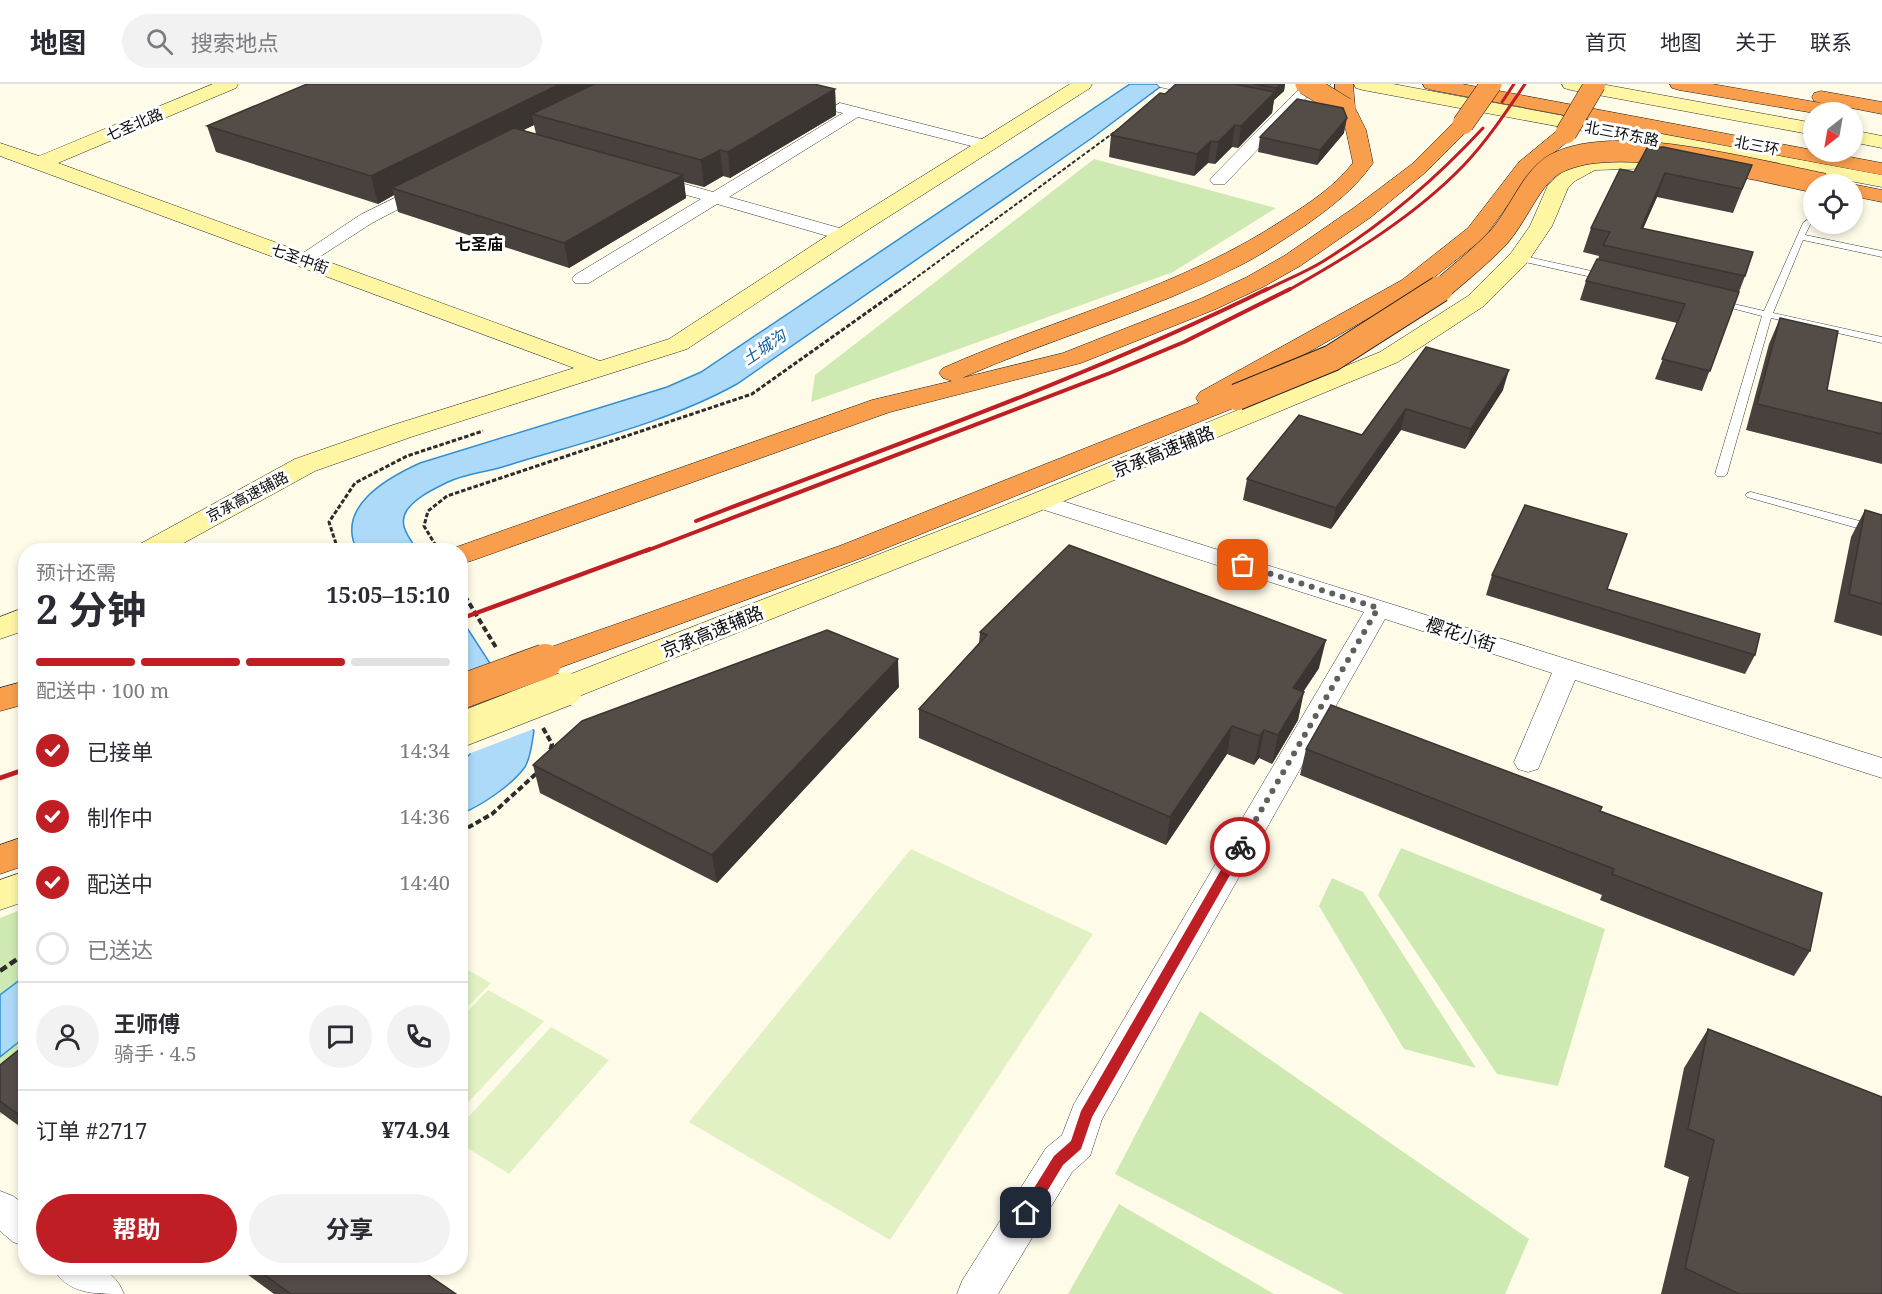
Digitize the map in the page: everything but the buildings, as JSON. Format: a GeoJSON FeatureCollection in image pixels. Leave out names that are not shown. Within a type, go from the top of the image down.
{"type":"FeatureCollection","features":[{"type":"Feature","properties":{"kind":"highway"},"geometry":{"type":"LineString","coordinates":[[1306,84],[1345,108]]}},
{"type":"Feature","properties":{"kind":"highway"},"geometry":{"type":"LineString","coordinates":[[881,406],[995,353],[1186,282],[1230,262],[1321,205],[1351,181],[1363,163],[1356,130],[1345,108],[1342,89],[1346,84]]}},
{"type":"Feature","properties":{"kind":"highway"},"geometry":{"type":"LineString","coordinates":[[469,552],[881,406],[1072,358],[1208,304],[1255,282],[1292,261],[1363,212],[1419,168],[1463,124],[1493,84]]}},
{"type":"Feature","properties":{"kind":"highway","name":"北三环东路"},"geometry":{"type":"LineString","coordinates":[[1493,84],[1636,116]]}},
{"type":"Feature","properties":{"kind":"highway"},"geometry":{"type":"LineString","coordinates":[[1134,440],[1410,285],[1476,233],[1526,166],[1566,133],[1595,84]]}},
{"type":"Feature","properties":{"kind":"highway"},"geometry":{"type":"LineString","coordinates":[[1679,84],[1803,105]]}},
{"type":"Feature","properties":{"kind":"highway"},"geometry":{"type":"LineString","coordinates":[[1745,84],[1882,108]]}},
{"type":"Feature","properties":{"kind":"highway","name":"北三环东路"},"geometry":{"type":"LineString","coordinates":[[1435,85],[1636,116]]}},
{"type":"Feature","properties":{"kind":"highway","name":"北三环"},"geometry":{"type":"LineString","coordinates":[[1636,116],[1803,141]]}},
{"type":"Feature","properties":{"kind":"highway","name":"北三环"},"geometry":{"type":"LineString","coordinates":[[1636,116],[1882,169]]}},
{"type":"Feature","properties":{"kind":"highway"},"geometry":{"type":"LineString","coordinates":[[1863,116],[1882,120]]}},
{"type":"Feature","properties":{"kind":"highway"},"geometry":{"type":"LineString","coordinates":[[468,689],[854,551],[1134,440],[1332,358],[1437,292],[1498,238],[1537,181],[1554,164],[1585,154],[1617,150],[1670,154],[1803,180]]}},
{"type":"Feature","properties":{"kind":"highway"},"geometry":{"type":"LineString","coordinates":[[1863,152],[1882,155]]}},
{"type":"Feature","properties":{"kind":"highway"},"geometry":{"type":"LineString","coordinates":[[1863,192],[1882,196]]}},
{"type":"Feature","properties":{"kind":"highway"},"geometry":{"type":"LineString","coordinates":[[854,551],[1012,512]]}},
{"type":"Feature","properties":{"kind":"highway"},"geometry":{"type":"LineString","coordinates":[[0,700],[18,694]]}},
{"type":"Feature","properties":{"kind":"street","name":"七圣北路"},"geometry":{"type":"LineString","coordinates":[[39,164],[229,84]]}},
{"type":"Feature","properties":{"kind":"street","name":"京承高速辅路"},"geometry":{"type":"LineString","coordinates":[[163,543],[305,465],[402,431],[678,344],[844,234],[1083,84]]}},
{"type":"Feature","properties":{"kind":"street"},"geometry":{"type":"LineString","coordinates":[[1166,84],[1231,98]]}},
{"type":"Feature","properties":{"kind":"street"},"geometry":{"type":"LineString","coordinates":[[1219,180],[1303,93],[1323,84]]}},
{"type":"Feature","properties":{"kind":"street"},"geometry":{"type":"LineString","coordinates":[[1346,84],[1385,88]]}},
{"type":"Feature","properties":{"kind":"street","name":"北三环东路"},"geometry":{"type":"LineString","coordinates":[[1363,84],[1882,181]]}},
{"type":"Feature","properties":{"kind":"street"},"geometry":{"type":"LineString","coordinates":[[1571,84],[1803,127]]}},
{"type":"Feature","properties":{"kind":"street"},"geometry":{"type":"LineString","coordinates":[[821,104],[987,145]]}},
{"type":"Feature","properties":{"kind":"street"},"geometry":{"type":"LineString","coordinates":[[1264,104],[1287,109]]}},
{"type":"Feature","properties":{"kind":"street"},"geometry":{"type":"LineString","coordinates":[[582,279],[856,112]]}},
{"type":"Feature","properties":{"kind":"street"},"geometry":{"type":"LineString","coordinates":[[1863,138],[1882,142]]}},
{"type":"Feature","properties":{"kind":"street","name":"七圣中街"},"geometry":{"type":"LineString","coordinates":[[0,149],[599,369]]}},
{"type":"Feature","properties":{"kind":"street","name":"京承高速辅路"},"geometry":{"type":"LineString","coordinates":[[468,727],[1040,501],[1389,357],[1476,300],[1519,258],[1541,226],[1559,185],[1590,164],[1662,162],[1803,188]]}},
{"type":"Feature","properties":{"kind":"street"},"geometry":{"type":"LineString","coordinates":[[636,176],[844,234]]}},
{"type":"Feature","properties":{"kind":"street"},"geometry":{"type":"LineString","coordinates":[[303,259],[366,219],[446,178]]}},
{"type":"Feature","properties":{"kind":"street"},"geometry":{"type":"LineString","coordinates":[[1863,199],[1882,203]]}},
{"type":"Feature","properties":{"kind":"street","name":"樱花小街"},"geometry":{"type":"LineString","coordinates":[[1040,501],[1882,768]]}},
{"type":"Feature","properties":{"kind":"street"},"geometry":{"type":"LineString","coordinates":[[976,1294],[1059,1161],[1077,1145],[1086,1115],[1378,608]]}},
{"type":"Feature","properties":{"kind":"street"},"geometry":{"type":"LineString","coordinates":[[0,629],[18,621]]}},
{"type":"Feature","properties":{"kind":"street"},"geometry":{"type":"LineString","coordinates":[[1528,762],[1567,668]]}},
{"type":"Feature","properties":{"kind":"street"},"geometry":{"type":"LineString","coordinates":[[0,1208],[18,1223]]}},
{"type":"Feature","properties":{"kind":"street"},"geometry":{"type":"LineString","coordinates":[[81,1275],[105,1294]]}},
{"type":"Feature","properties":{"kind":"lane"},"geometry":{"type":"LineString","coordinates":[[1721,474],[1767,314],[1787,260],[1803,232]]}},
{"type":"Feature","properties":{"kind":"lane"},"geometry":{"type":"LineString","coordinates":[[1800,237],[1882,254]]}},
{"type":"Feature","properties":{"kind":"lane"},"geometry":{"type":"LineString","coordinates":[[1519,258],[1620,281]]}},
{"type":"Feature","properties":{"kind":"lane"},"geometry":{"type":"LineString","coordinates":[[1710,301],[1882,340]]}},
{"type":"Feature","properties":{"kind":"lane"},"geometry":{"type":"LineString","coordinates":[[1751,495],[1882,531]]}},
{"type":"Feature","properties":{"kind":"path"},"geometry":{"type":"LineString","coordinates":[[435,543],[424,526],[428,511],[447,496],[752,394],[967,243],[1128,122]]}},
{"type":"Feature","properties":{"kind":"path"},"geometry":{"type":"LineString","coordinates":[[336,543],[329,522],[355,483],[407,456],[484,430]]}},
{"type":"Feature","properties":{"kind":"path"},"geometry":{"type":"LineString","coordinates":[[0,971],[18,959]]}},
{"type":"Feature","properties":{"kind":"green space"},"geometry":{"type":"Polygon","coordinates":[[[1094,159],[1276,208],[1173,272],[811,402],[815,375],[1094,159]]]}},
{"type":"Feature","properties":{"kind":"green space"},"geometry":{"type":"Polygon","coordinates":[[[1401,848],[1605,929],[1558,1086],[1497,1074],[1378,895],[1401,848]]]}},
{"type":"Feature","properties":{"kind":"green space"},"geometry":{"type":"Polygon","coordinates":[[[911,849],[1093,934],[890,1240],[689,1122],[911,849]]]}},
{"type":"Feature","properties":{"kind":"green space"},"geometry":{"type":"Polygon","coordinates":[[[1332,878],[1363,892],[1476,1068],[1404,1049],[1319,906],[1332,878]]]}},
{"type":"Feature","properties":{"kind":"green space"},"geometry":{"type":"Polygon","coordinates":[[[18,911],[18,1100],[0,1116],[0,918],[18,911]]]}},
{"type":"Feature","properties":{"kind":"green space"},"geometry":{"type":"Polygon","coordinates":[[[468,970],[491,983],[468,1007],[468,970]]]}},
{"type":"Feature","properties":{"kind":"green space"},"geometry":{"type":"Polygon","coordinates":[[[488,990],[544,1021],[468,1102],[468,1011],[488,990]]]}},
{"type":"Feature","properties":{"kind":"green space"},"geometry":{"type":"Polygon","coordinates":[[[1200,1011],[1529,1239],[1505,1294],[1344,1294],[1115,1174],[1200,1011]]]}},
{"type":"Feature","properties":{"kind":"green space"},"geometry":{"type":"Polygon","coordinates":[[[551,1027],[609,1060],[509,1174],[468,1148],[468,1117],[551,1027]]]}},
{"type":"Feature","properties":{"kind":"green space"},"geometry":{"type":"Polygon","coordinates":[[[1119,1204],[1274,1294],[1068,1294],[1119,1204]]]}},
{"type":"Feature","properties":{"kind":"water","name":"土城沟"},"geometry":{"type":"Polygon","coordinates":[[[1130,84],[1164,84],[1092,138],[737,384],[655,420],[448,482],[420,497],[407,510],[403,521],[413,543],[355,543],[352,535],[353,520],[368,496],[393,477],[420,463],[667,387],[701,372],[1130,84]]]}},
{"type":"Feature","properties":{"kind":"water"},"geometry":{"type":"Polygon","coordinates":[[[468,629],[534,731],[529,759],[525,767],[496,794],[468,811],[468,756],[471,744],[468,739],[468,629]]]}},
{"type":"Feature","properties":{"kind":"water"},"geometry":{"type":"Polygon","coordinates":[[[18,981],[18,1043],[0,1057],[0,995],[18,981]]]}},
{"type":"Feature","properties":{"kind":"pier"},"geometry":{"type":"Polygon","coordinates":[[[514,694],[536,728],[468,754],[468,744],[514,694]]]}},
{"type":"Feature","properties":{"kind":"railway"},"geometry":{"type":"LineString","coordinates":[[1502,102],[1514,84]]}},
{"type":"Feature","properties":{"kind":"railway"},"geometry":{"type":"LineString","coordinates":[[1287,291],[1380,234],[1445,184],[1481,146],[1525,84]]}},
{"type":"Feature","properties":{"kind":"railway"},"geometry":{"type":"LineString","coordinates":[[1264,291],[1315,266],[1366,233],[1407,201],[1483,128]]}},
{"type":"Feature","properties":{"kind":"railway"},"geometry":{"type":"LineString","coordinates":[[696,521],[1056,383],[1267,289]]}},
{"type":"Feature","properties":{"kind":"railway"},"geometry":{"type":"LineString","coordinates":[[646,551],[1110,373],[1184,342],[1290,289]]}},
{"type":"Feature","properties":{"kind":"railway"},"geometry":{"type":"LineString","coordinates":[[468,616],[650,549]]}},
{"type":"Feature","properties":{"kind":"railway"},"geometry":{"type":"LineString","coordinates":[[0,778],[18,772]]}},
{"type":"Feature","properties":{"kind":"way so far"},"geometry":{"type":"LineString","coordinates":[[1240,847],[1378,608],[1243,565]]}},
{"type":"Feature","properties":{"kind":"district","name":"七圣庙"},"geometry":{"type":"Point","coordinates":[479,244]}},
{"type":"Feature","properties":{"kind":"route"},"geometry":{"type":"LineString","coordinates":[[1026,1213],[1059,1161],[1077,1145],[1086,1115],[1240,847]]}}]}
